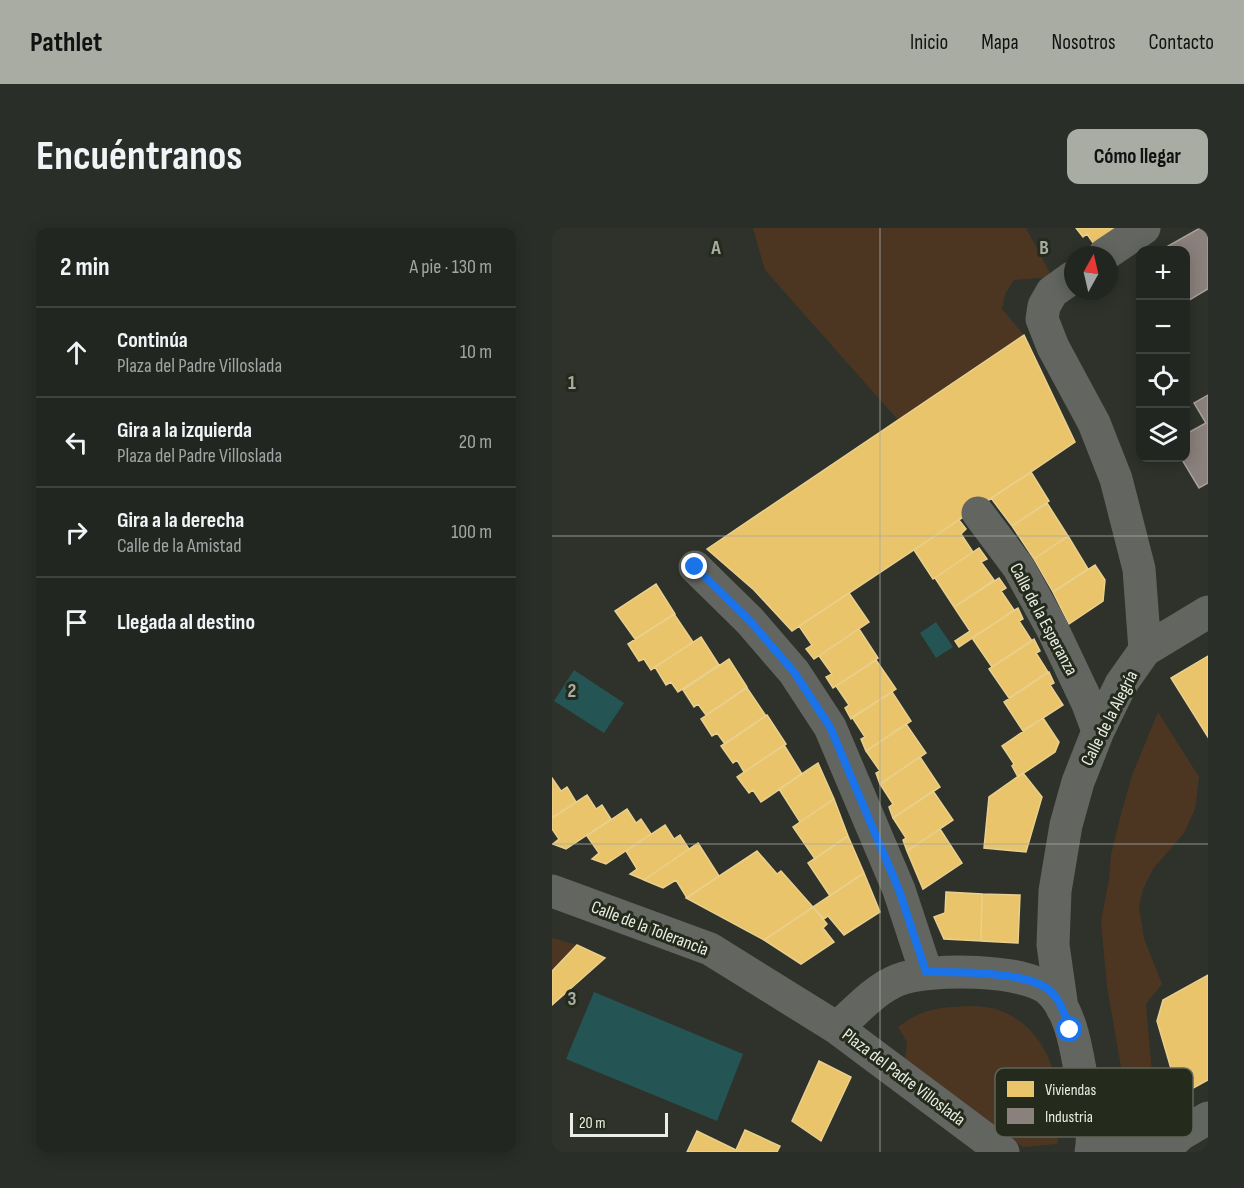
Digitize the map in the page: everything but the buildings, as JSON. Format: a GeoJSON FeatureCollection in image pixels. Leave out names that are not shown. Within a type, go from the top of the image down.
{"type":"FeatureCollection","features":[{"type":"Feature","properties":{"kind":"street"},"geometry":{"type":"LineString","coordinates":[[1117,246],[1144,228]]}},
{"type":"Feature","properties":{"kind":"street","name":"Calle de la Alegría"},"geometry":{"type":"LineString","coordinates":[[1062,1008],[1053,945],[1055,891],[1066,825],[1078,782],[1098,731],[1121,684],[1145,650],[1139,569],[1116,479],[1094,423],[1053,347],[1042,319],[1044,306],[1052,292],[1064,283]]}},
{"type":"Feature","properties":{"kind":"street","name":"Calle de la Esperanza"},"geometry":{"type":"LineString","coordinates":[[978,513],[1025,578],[1053,630],[1088,704],[1098,731]]}},
{"type":"Feature","properties":{"kind":"street"},"geometry":{"type":"LineString","coordinates":[[695,567],[750,621],[794,672],[830,727],[899,890],[926,972]]}},
{"type":"Feature","properties":{"kind":"street"},"geometry":{"type":"LineString","coordinates":[[1145,650],[1208,612]]}},
{"type":"Feature","properties":{"kind":"street","name":"Calle de la Tolerancia"},"geometry":{"type":"LineString","coordinates":[[552,891],[710,949],[837,1028]]}},
{"type":"Feature","properties":{"kind":"street"},"geometry":{"type":"LineString","coordinates":[[1022,980],[1053,945]]}},
{"type":"Feature","properties":{"kind":"street","name":"Plaza del Padre Villoslada"},"geometry":{"type":"LineString","coordinates":[[1003,1152],[837,1028],[874,995],[896,980],[926,972],[986,973],[1022,980],[1049,990],[1062,1008],[1081,1068]]}},
{"type":"Feature","properties":{"kind":"street","name":"Plaza del Padre Villoslada"},"geometry":{"type":"LineString","coordinates":[[1091,1137],[1091,1152]]}},
{"type":"Feature","properties":{"kind":"street"},"geometry":{"type":"LineString","coordinates":[[1110,1137],[1138,1147],[1173,1137]]}},
{"type":"Feature","properties":{"kind":"shaded area"},"geometry":{"type":"Polygon","coordinates":[[[753,228],[1026,228],[1052,277],[1014,280],[1005,294],[1002,309],[1024,335],[898,420],[765,270],[753,228]]]}},
{"type":"Feature","properties":{"kind":"shaded area"},"geometry":{"type":"Polygon","coordinates":[[[1158,712],[1199,777],[1195,809],[1184,833],[1153,869],[1143,889],[1139,906],[1144,939],[1162,984],[1146,1004],[1152,1068],[1121,1068],[1107,986],[1101,922],[1111,855],[1133,773],[1158,712]]]}},
{"type":"Feature","properties":{"kind":"shaded area"},"geometry":{"type":"Polygon","coordinates":[[[552,938],[577,945],[554,969],[552,968],[552,938]]]}},
{"type":"Feature","properties":{"kind":"shaded area"},"geometry":{"type":"Polygon","coordinates":[[[952,1007],[988,1007],[1018,1020],[1033,1033],[1052,1067],[995,1068],[995,1127],[917,1073],[905,1058],[907,1042],[898,1027],[925,1012],[952,1007]]]}},
{"type":"Feature","properties":{"kind":"shaded area"},"geometry":{"type":"Polygon","coordinates":[[[1009,1137],[1058,1137],[1057,1144],[1023,1147],[1009,1137]]]}},
{"type":"Feature","properties":{"kind":"water"},"geometry":{"type":"Polygon","coordinates":[[[936,622],[953,647],[936,658],[920,633],[936,622]]]}},
{"type":"Feature","properties":{"kind":"water"},"geometry":{"type":"Polygon","coordinates":[[[574,670],[624,703],[604,733],[554,701],[574,670]]]}},
{"type":"Feature","properties":{"kind":"water"},"geometry":{"type":"Polygon","coordinates":[[[594,992],[743,1054],[717,1121],[566,1059],[594,992]]]}},
{"type":"Feature","properties":{"kind":"route"},"geometry":{"type":"LineString","coordinates":[[695,567],[750,621],[794,672],[830,727],[899,890],[926,972],[986,973],[1041,985],[1049,990],[1062,1008],[1070,1030]]}}]}
